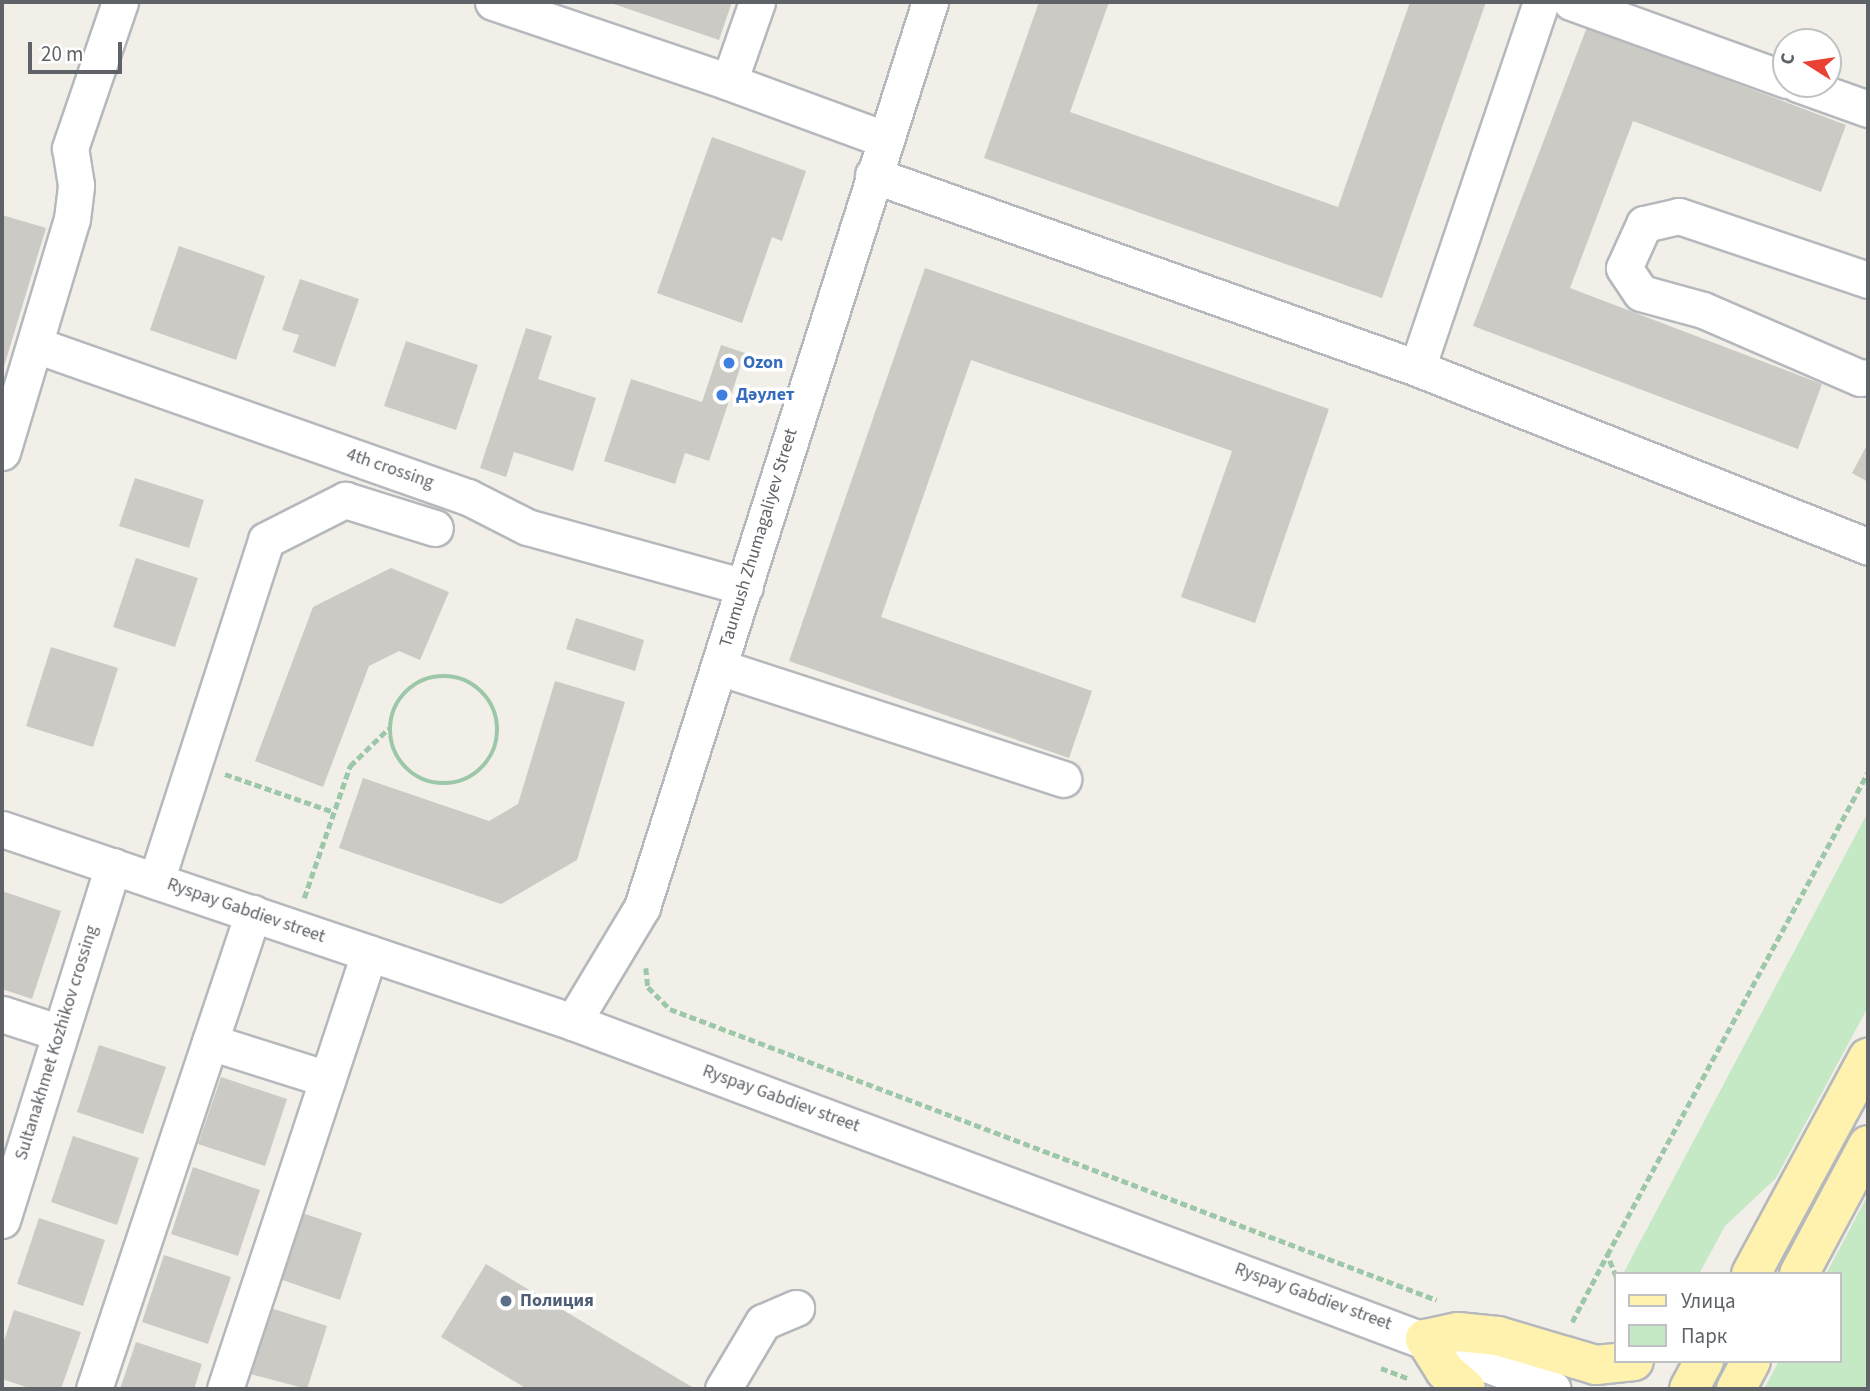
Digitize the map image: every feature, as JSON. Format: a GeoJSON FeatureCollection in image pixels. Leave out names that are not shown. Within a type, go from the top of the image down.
{"type":"FeatureCollection","features":[{"type":"Feature","properties":{"kind":"main road"},"geometry":{"type":"LineString","coordinates":[[1752,1272],[1868,1058]]}},
{"type":"Feature","properties":{"kind":"main road"},"geometry":{"type":"LineString","coordinates":[[1800,1272],[1868,1145]]}},
{"type":"Feature","properties":{"kind":"main road"},"geometry":{"type":"LineString","coordinates":[[1727,1272],[1745,1238],[1795,1192]]}},
{"type":"Feature","properties":{"kind":"main road"},"geometry":{"type":"LineString","coordinates":[[1466,1389],[1445,1371],[1425,1339],[1471,1333],[1498,1336],[1596,1365],[1615,1363]]}},
{"type":"Feature","properties":{"kind":"main road"},"geometry":{"type":"LineString","coordinates":[[1689,1389],[1703,1363]]}},
{"type":"Feature","properties":{"kind":"main road"},"geometry":{"type":"LineString","coordinates":[[1736,1389],[1750,1363]]}},
{"type":"Feature","properties":{"kind":"street"},"geometry":{"type":"LineString","coordinates":[[2,452],[72,219],[76,185],[70,148],[120,2]]}},
{"type":"Feature","properties":{"kind":"street"},"geometry":{"type":"LineString","coordinates":[[493,2],[729,82],[884,139]]}},
{"type":"Feature","properties":{"kind":"street"},"geometry":{"type":"LineString","coordinates":[[729,82],[757,2]]}},
{"type":"Feature","properties":{"kind":"street","name":"Taumush Zhumagaliyev Street"},"geometry":{"type":"LineString","coordinates":[[573,1022],[642,907],[884,139],[930,2]]}},
{"type":"Feature","properties":{"kind":"street"},"geometry":{"type":"LineString","coordinates":[[1418,368],[1541,2]]}},
{"type":"Feature","properties":{"kind":"street"},"geometry":{"type":"LineString","coordinates":[[1571,2],[1772,74]]}},
{"type":"Feature","properties":{"kind":"street"},"geometry":{"type":"LineString","coordinates":[[1837,98],[1868,109]]}},
{"type":"Feature","properties":{"kind":"street"},"geometry":{"type":"LineString","coordinates":[[873,175],[1418,368],[1868,547]]}},
{"type":"Feature","properties":{"kind":"street"},"geometry":{"type":"LineString","coordinates":[[1868,278],[1679,216],[1644,224],[1624,268],[1641,293],[1703,310],[1860,379],[1868,377]]}},
{"type":"Feature","properties":{"kind":"street","name":"4th crossing"},"geometry":{"type":"LineString","coordinates":[[36,345],[468,497],[527,527],[744,587]]}},
{"type":"Feature","properties":{"kind":"street"},"geometry":{"type":"LineString","coordinates":[[156,881],[266,540],[345,500],[435,528]]}},
{"type":"Feature","properties":{"kind":"street"},"geometry":{"type":"LineString","coordinates":[[719,667],[1063,779]]}},
{"type":"Feature","properties":{"kind":"street","name":"Ryspay Gabdiev street"},"geometry":{"type":"LineString","coordinates":[[2,830],[573,1022],[1553,1389]]}},
{"type":"Feature","properties":{"kind":"street","name":"Sultanakhmet Kozhikov crossing"},"geometry":{"type":"LineString","coordinates":[[2,1220],[8,1177],[60,1033],[113,866]]}},
{"type":"Feature","properties":{"kind":"street"},"geometry":{"type":"LineString","coordinates":[[94,1389],[253,914]]}},
{"type":"Feature","properties":{"kind":"street"},"geometry":{"type":"LineString","coordinates":[[225,1389],[369,953]]}},
{"type":"Feature","properties":{"kind":"street"},"geometry":{"type":"LineString","coordinates":[[2,1014],[60,1033]]}},
{"type":"Feature","properties":{"kind":"street"},"geometry":{"type":"LineString","coordinates":[[210,1042],[327,1079]]}},
{"type":"Feature","properties":{"kind":"street"},"geometry":{"type":"LineString","coordinates":[[723,1389],[763,1322],[796,1307]]}},
{"type":"Feature","properties":{"kind":"path"},"geometry":{"type":"LineString","coordinates":[[294,928],[349,766],[390,727],[403,694],[433,677],[451,676],[483,692],[493,707],[497,742],[478,772],[445,784],[428,782],[405,767],[392,745],[390,727]]}},
{"type":"Feature","properties":{"kind":"path"},"geometry":{"type":"LineString","coordinates":[[194,763],[334,812]]}},
{"type":"Feature","properties":{"kind":"path"},"geometry":{"type":"LineString","coordinates":[[1566,1333],[1868,772]]}},
{"type":"Feature","properties":{"kind":"path"},"geometry":{"type":"LineString","coordinates":[[645,965],[648,987],[670,1009],[1443,1302]]}},
{"type":"Feature","properties":{"kind":"path"},"geometry":{"type":"LineString","coordinates":[[1608,1255],[1615,1274]]}},
{"type":"Feature","properties":{"kind":"path"},"geometry":{"type":"LineString","coordinates":[[1381,1368],[1414,1381]]}},
{"type":"Feature","properties":{"kind":"green space"},"geometry":{"type":"Polygon","coordinates":[[[1868,812],[1868,1007],[1776,1178],[1725,1226],[1700,1272],[1624,1272],[1868,812]]]}},
{"type":"Feature","properties":{"kind":"green space"},"geometry":{"type":"Polygon","coordinates":[[[1868,1195],[1868,1389],[1764,1389],[1778,1363],[1842,1363],[1842,1272],[1827,1272],[1868,1195]]]}},
{"type":"Feature","properties":{"kind":"building"},"geometry":{"type":"Polygon","coordinates":[[[608,2],[732,2],[719,40],[608,2]]]}},
{"type":"Feature","properties":{"kind":"building"},"geometry":{"type":"Polygon","coordinates":[[[1039,2],[1109,2],[1070,112],[1338,207],[1410,2],[1486,2],[1382,298],[984,158],[1039,2]]]}},
{"type":"Feature","properties":{"kind":"building"},"geometry":{"type":"Polygon","coordinates":[[[1587,27],[1846,125],[1821,192],[1633,121],[1570,288],[1822,384],[1798,449],[1473,326],[1587,27]]]}},
{"type":"Feature","properties":{"kind":"building"},"geometry":{"type":"Polygon","coordinates":[[[712,137],[806,171],[782,241],[772,237],[742,323],[657,293],[712,137]]]}},
{"type":"Feature","properties":{"kind":"building"},"geometry":{"type":"Polygon","coordinates":[[[2,215],[46,228],[2,373],[2,215]]]}},
{"type":"Feature","properties":{"kind":"building"},"geometry":{"type":"Polygon","coordinates":[[[179,246],[265,276],[236,360],[150,330],[179,246]]]}},
{"type":"Feature","properties":{"kind":"building"},"geometry":{"type":"Polygon","coordinates":[[[925,268],[1329,409],[1255,623],[1181,597],[1232,451],[971,360],[881,617],[1092,691],[1069,758],[789,661],[925,268]]]}},
{"type":"Feature","properties":{"kind":"building"},"geometry":{"type":"Polygon","coordinates":[[[300,279],[359,299],[335,367],[293,352],[299,335],[282,330],[300,279]]]}},
{"type":"Feature","properties":{"kind":"building"},"geometry":{"type":"Polygon","coordinates":[[[526,328],[552,336],[538,379],[596,398],[573,471],[514,452],[506,477],[480,468],[526,328]]]}},
{"type":"Feature","properties":{"kind":"building"},"geometry":{"type":"Polygon","coordinates":[[[406,341],[478,365],[456,430],[384,406],[406,341]]]}},
{"type":"Feature","properties":{"kind":"building"},"geometry":{"type":"Polygon","coordinates":[[[721,345],[745,353],[709,461],[685,453],[675,484],[604,461],[631,379],[702,402],[721,345]]]}},
{"type":"Feature","properties":{"kind":"building"},"geometry":{"type":"Polygon","coordinates":[[[1868,443],[1868,482],[1852,473],[1868,443]]]}},
{"type":"Feature","properties":{"kind":"building"},"geometry":{"type":"Polygon","coordinates":[[[135,478],[204,500],[189,548],[119,526],[135,478]]]}},
{"type":"Feature","properties":{"kind":"building"},"geometry":{"type":"Polygon","coordinates":[[[136,558],[198,578],[175,647],[113,627],[136,558]]]}},
{"type":"Feature","properties":{"kind":"building"},"geometry":{"type":"Polygon","coordinates":[[[391,568],[449,592],[420,660],[399,651],[369,666],[323,787],[255,761],[313,607],[391,568]]]}},
{"type":"Feature","properties":{"kind":"building"},"geometry":{"type":"Polygon","coordinates":[[[576,618],[644,640],[635,671],[566,649],[576,618]]]}},
{"type":"Feature","properties":{"kind":"building"},"geometry":{"type":"Polygon","coordinates":[[[51,647],[118,668],[93,747],[26,726],[51,647]]]}},
{"type":"Feature","properties":{"kind":"building"},"geometry":{"type":"Polygon","coordinates":[[[555,681],[625,702],[577,860],[501,904],[339,848],[363,778],[489,821],[518,804],[555,681]]]}},
{"type":"Feature","properties":{"kind":"building"},"geometry":{"type":"Polygon","coordinates":[[[2,891],[61,911],[32,999],[2,989],[2,891]]]}},
{"type":"Feature","properties":{"kind":"building"},"geometry":{"type":"Polygon","coordinates":[[[99,1045],[166,1067],[143,1134],[77,1112],[99,1045]]]}},
{"type":"Feature","properties":{"kind":"building"},"geometry":{"type":"Polygon","coordinates":[[[221,1077],[287,1099],[265,1166],[198,1144],[221,1077]]]}},
{"type":"Feature","properties":{"kind":"building"},"geometry":{"type":"Polygon","coordinates":[[[73,1136],[139,1158],[117,1225],[51,1202],[73,1136]]]}},
{"type":"Feature","properties":{"kind":"building"},"geometry":{"type":"Polygon","coordinates":[[[193,1167],[260,1190],[238,1256],[171,1234],[193,1167]]]}},
{"type":"Feature","properties":{"kind":"building"},"geometry":{"type":"Polygon","coordinates":[[[296,1211],[362,1233],[340,1300],[274,1277],[296,1211]]]}},
{"type":"Feature","properties":{"kind":"building"},"geometry":{"type":"Polygon","coordinates":[[[39,1218],[105,1240],[83,1306],[17,1284],[39,1218]]]}},
{"type":"Feature","properties":{"kind":"building"},"geometry":{"type":"Polygon","coordinates":[[[164,1255],[231,1277],[208,1344],[142,1322],[164,1255]]]}},
{"type":"Feature","properties":{"kind":"building","name":"Полиция"},"geometry":{"type":"Polygon","coordinates":[[[486,1264],[692,1387],[527,1389],[441,1337],[486,1264]]]}},
{"type":"Feature","properties":{"kind":"building"},"geometry":{"type":"Polygon","coordinates":[[[261,1305],[327,1326],[307,1389],[239,1371],[261,1305]]]}},
{"type":"Feature","properties":{"kind":"building"},"geometry":{"type":"Polygon","coordinates":[[[14,1310],[81,1332],[61,1389],[32,1389],[2,1379],[2,1347],[14,1310]]]}},
{"type":"Feature","properties":{"kind":"building"},"geometry":{"type":"Polygon","coordinates":[[[136,1342],[202,1364],[194,1389],[120,1389],[136,1342]]]}},
{"type":"Feature","properties":{"kind":"place","name":"Ozon"},"geometry":{"type":"Point","coordinates":[729,363]}},
{"type":"Feature","properties":{"kind":"place","name":"Дәулет"},"geometry":{"type":"Point","coordinates":[722,395]}},
{"type":"Feature","properties":{"kind":"place","name":"Полиция"},"geometry":{"type":"Point","coordinates":[506,1301]}}]}
